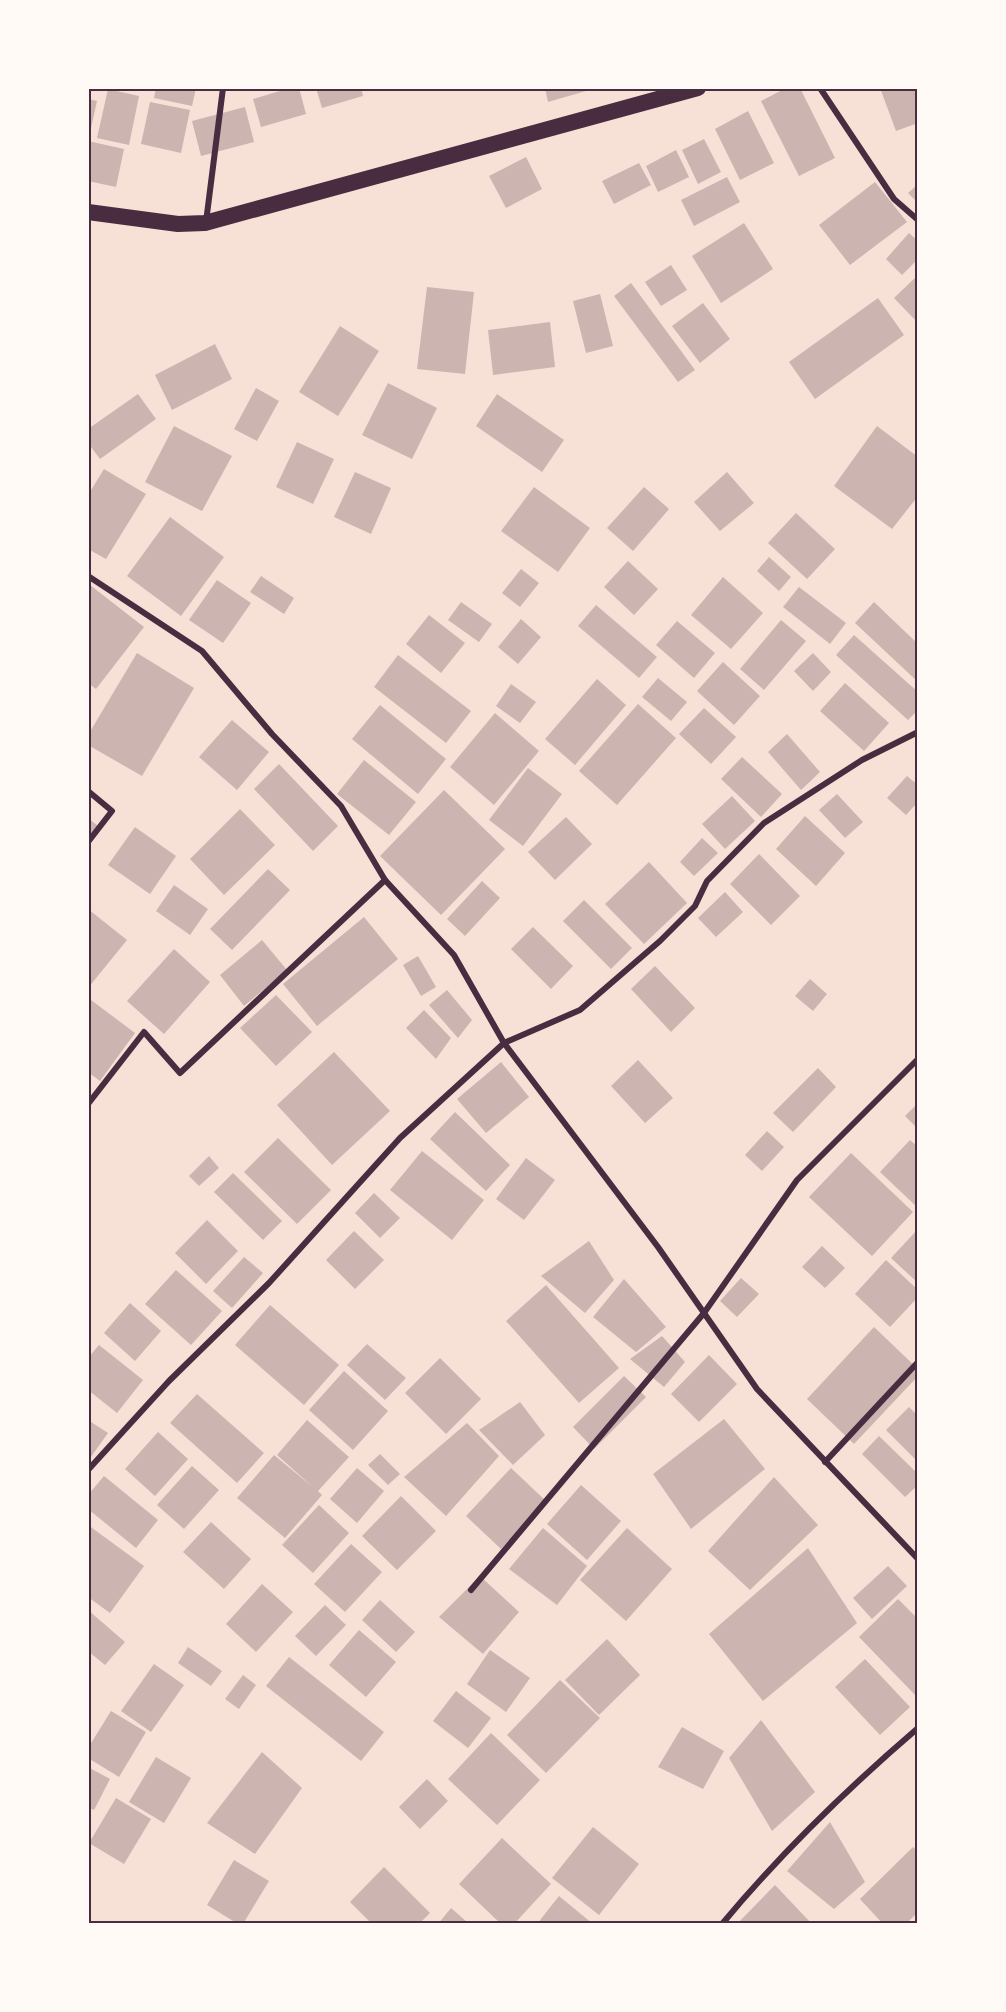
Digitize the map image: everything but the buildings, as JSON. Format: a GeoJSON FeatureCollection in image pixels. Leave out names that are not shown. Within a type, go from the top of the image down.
{"type":"FeatureCollection","features":[{"type":"Feature","properties":{"kind":"highway"},"geometry":{"type":"LineString","coordinates":[[88,212],[178,224],[206,223],[698,88]]}},
{"type":"Feature","properties":{"kind":"street"},"geometry":{"type":"LineString","coordinates":[[206,223],[223,88]]}},
{"type":"Feature","properties":{"kind":"street"},"geometry":{"type":"LineString","coordinates":[[820,88],[894,199],[918,220]]}},
{"type":"Feature","properties":{"kind":"street"},"geometry":{"type":"LineString","coordinates":[[88,576],[202,651],[272,734],[341,806],[385,880],[454,955],[504,1043],[658,1247],[757,1389],[918,1559]]}},
{"type":"Feature","properties":{"kind":"street"},"geometry":{"type":"LineString","coordinates":[[88,1470],[169,1381],[269,1283],[400,1138],[504,1043],[580,1010],[660,941],[695,906],[706,881],[764,823],[862,760],[918,732]]}},
{"type":"Feature","properties":{"kind":"street"},"geometry":{"type":"LineString","coordinates":[[88,791],[112,811],[88,842]]}},
{"type":"Feature","properties":{"kind":"street"},"geometry":{"type":"LineString","coordinates":[[88,1104],[144,1032],[180,1073],[385,880]]}},
{"type":"Feature","properties":{"kind":"street"},"geometry":{"type":"LineString","coordinates":[[471,1590],[704,1313],[797,1180],[918,1059]]}},
{"type":"Feature","properties":{"kind":"street"},"geometry":{"type":"LineString","coordinates":[[825,1462],[918,1362]]}},
{"type":"Feature","properties":{"kind":"street"},"geometry":{"type":"LineString","coordinates":[[722,1923],[750,1890],[863,1775],[918,1728]]}}]}
